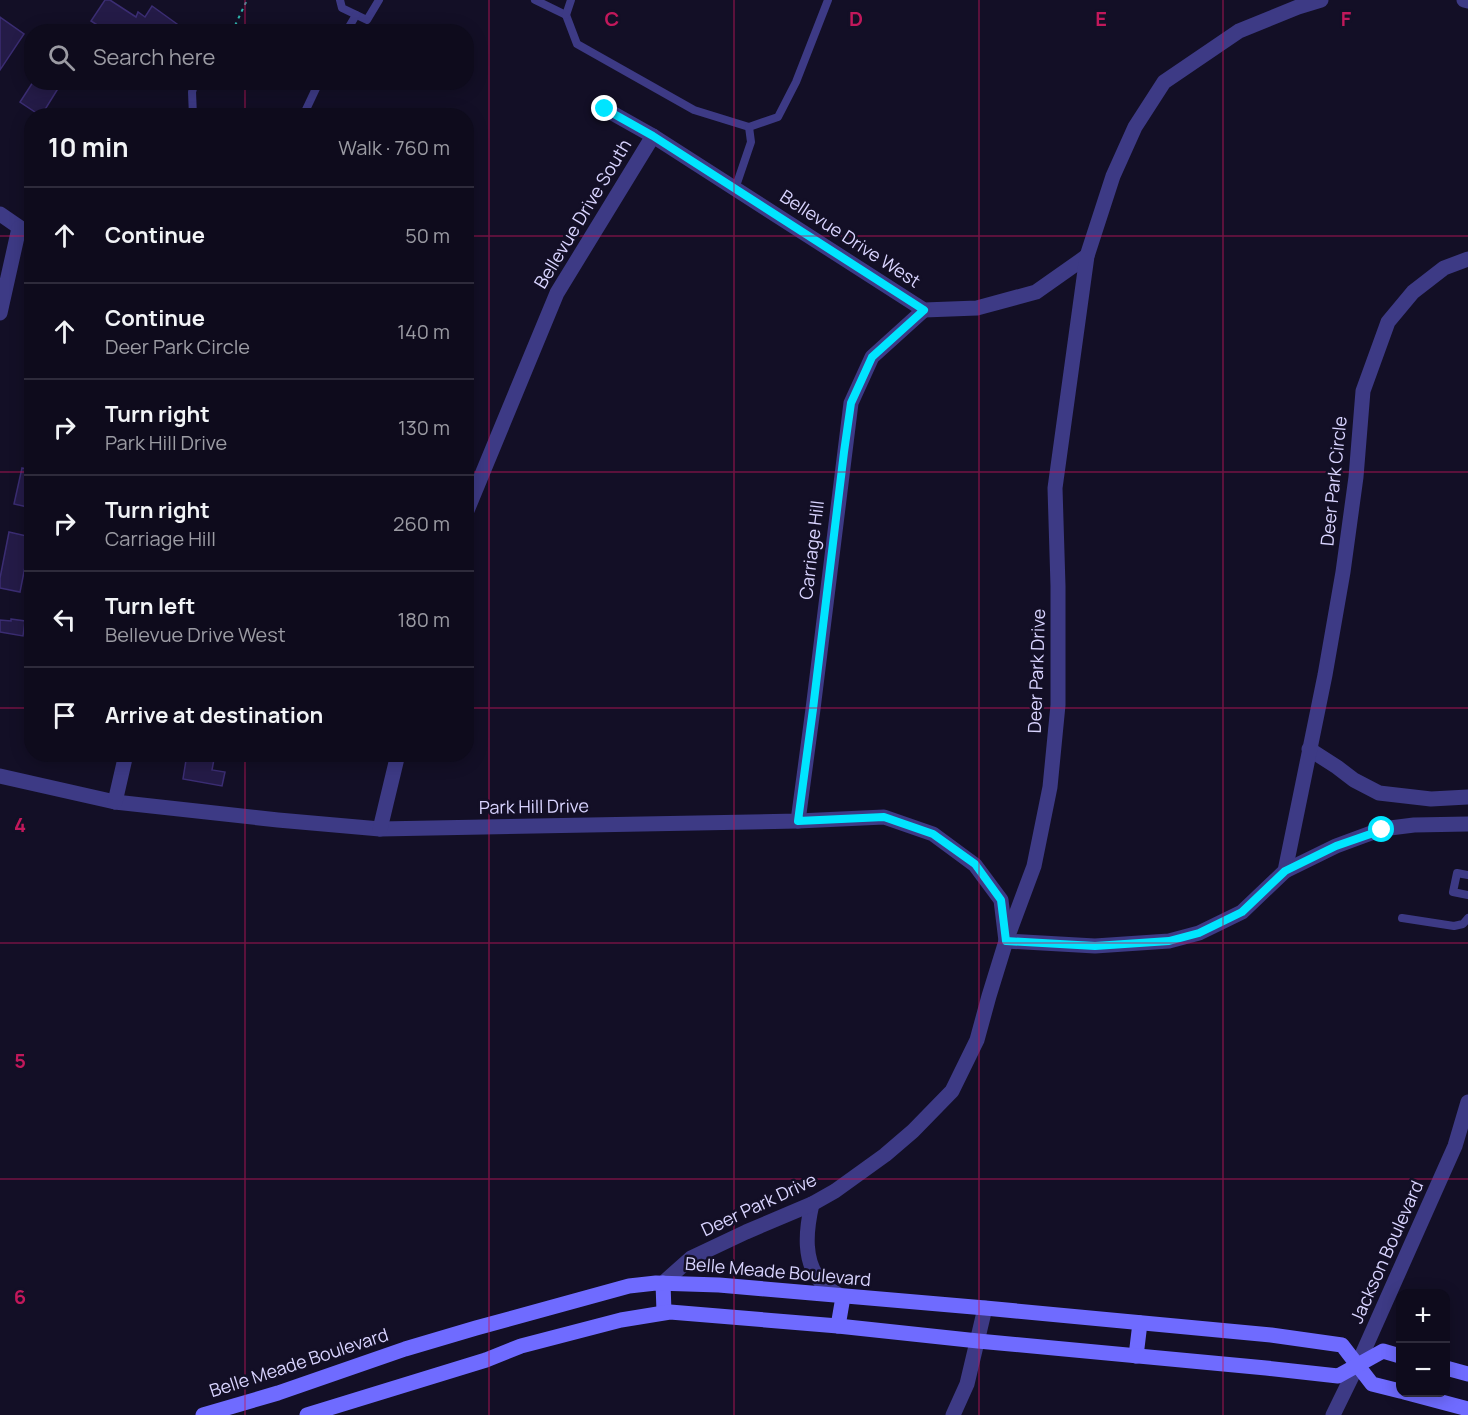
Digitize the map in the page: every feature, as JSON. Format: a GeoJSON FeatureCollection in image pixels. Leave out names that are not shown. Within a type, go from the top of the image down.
{"type":"FeatureCollection","features":[{"type":"Feature","properties":{"kind":"main road","name":"Belle Meade Boulevard"},"geometry":{"type":"LineString","coordinates":[[203,1415],[278,1393],[405,1349],[476,1328],[629,1286],[663,1283],[719,1285],[985,1308],[1271,1335],[1342,1345],[1372,1384],[1396,1390]]}},
{"type":"Feature","properties":{"kind":"main road"},"geometry":{"type":"LineString","coordinates":[[663,1283],[664,1312]]}},
{"type":"Feature","properties":{"kind":"main road"},"geometry":{"type":"LineString","coordinates":[[838,1326],[843,1297]]}},
{"type":"Feature","properties":{"kind":"main road"},"geometry":{"type":"LineString","coordinates":[[307,1415],[486,1360],[521,1346],[621,1320],[664,1312],[838,1326],[1338,1376],[1383,1352],[1396,1355]]}},
{"type":"Feature","properties":{"kind":"main road"},"geometry":{"type":"LineString","coordinates":[[1136,1356],[1140,1323]]}},
{"type":"Feature","properties":{"kind":"main road"},"geometry":{"type":"LineString","coordinates":[[1450,1369],[1468,1374]]}},
{"type":"Feature","properties":{"kind":"main road","name":"Belle Meade Boulevard"},"geometry":{"type":"LineString","coordinates":[[1421,1397],[1468,1409]]}},
{"type":"Feature","properties":{"kind":"street","name":"Deer Park Drive"},"geometry":{"type":"LineString","coordinates":[[663,1283],[691,1258],[812,1204],[835,1191],[885,1155],[913,1131],[952,1091],[977,1040],[1006,941],[1034,866],[1050,787],[1058,705],[1055,488],[1087,256],[1118,166],[1135,127],[1164,82],[1239,31],[1321,0]]}},
{"type":"Feature","properties":{"kind":"street","name":"Bellevue Drive West"},"geometry":{"type":"LineString","coordinates":[[605,109],[653,136],[924,310],[977,308],[1036,292],[1087,256]]}},
{"type":"Feature","properties":{"kind":"street","name":"Bellevue Drive South"},"geometry":{"type":"LineString","coordinates":[[474,494],[557,293],[653,136]]}},
{"type":"Feature","properties":{"kind":"street"},"geometry":{"type":"LineString","coordinates":[[0,214],[24,231]]}},
{"type":"Feature","properties":{"kind":"street"},"geometry":{"type":"LineString","coordinates":[[0,313],[24,235]]}},
{"type":"Feature","properties":{"kind":"street","name":"Deer Park Circle"},"geometry":{"type":"LineString","coordinates":[[1285,871],[1325,675],[1343,572],[1356,477],[1363,390],[1388,322],[1413,292],[1444,268],[1468,259]]}},
{"type":"Feature","properties":{"kind":"street","name":"Carriage Hill"},"geometry":{"type":"LineString","coordinates":[[798,821],[851,403],[872,357],[924,310]]}},
{"type":"Feature","properties":{"kind":"street"},"geometry":{"type":"LineString","coordinates":[[1309,749],[1354,780],[1380,793],[1431,799],[1468,797]]}},
{"type":"Feature","properties":{"kind":"street"},"geometry":{"type":"LineString","coordinates":[[115,802],[124,762]]}},
{"type":"Feature","properties":{"kind":"street"},"geometry":{"type":"LineString","coordinates":[[380,829],[396,762]]}},
{"type":"Feature","properties":{"kind":"street","name":"Park Hill Drive"},"geometry":{"type":"LineString","coordinates":[[0,776],[115,802],[380,829],[798,821],[884,817],[933,834],[975,864],[1001,900],[1006,941]]}},
{"type":"Feature","properties":{"kind":"street"},"geometry":{"type":"LineString","coordinates":[[1006,941],[1095,946],[1169,941],[1199,933],[1242,912],[1285,871],[1336,846],[1382,830],[1414,825],[1468,824]]}},
{"type":"Feature","properties":{"kind":"street","name":"Jackson Boulevard"},"geometry":{"type":"LineString","coordinates":[[1333,1415],[1455,1146],[1468,1102]]}},
{"type":"Feature","properties":{"kind":"street"},"geometry":{"type":"LineString","coordinates":[[812,1204],[806,1243],[809,1259],[822,1284],[843,1297]]}},
{"type":"Feature","properties":{"kind":"street"},"geometry":{"type":"LineString","coordinates":[[953,1415],[967,1384],[985,1308]]}},
{"type":"Feature","properties":{"kind":"lane"},"geometry":{"type":"LineString","coordinates":[[340,0],[342,8],[367,20],[379,0]]}},
{"type":"Feature","properties":{"kind":"lane"},"geometry":{"type":"LineString","coordinates":[[535,0],[566,15]]}},
{"type":"Feature","properties":{"kind":"lane"},"geometry":{"type":"LineString","coordinates":[[572,0],[566,15],[577,44],[694,110],[748,128],[778,117],[796,81],[828,0]]}},
{"type":"Feature","properties":{"kind":"lane"},"geometry":{"type":"LineString","coordinates":[[351,24],[356,15]]}},
{"type":"Feature","properties":{"kind":"lane"},"geometry":{"type":"LineString","coordinates":[[193,90],[193,108]]}},
{"type":"Feature","properties":{"kind":"lane"},"geometry":{"type":"LineString","coordinates":[[307,108],[315,90]]}},
{"type":"Feature","properties":{"kind":"lane"},"geometry":{"type":"LineString","coordinates":[[735,189],[751,142],[748,128]]}},
{"type":"Feature","properties":{"kind":"lane"},"geometry":{"type":"LineString","coordinates":[[1468,875],[1457,873],[1453,892],[1468,895]]}},
{"type":"Feature","properties":{"kind":"lane"},"geometry":{"type":"LineString","coordinates":[[1402,918],[1454,926],[1463,924],[1468,918]]}},
{"type":"Feature","properties":{"kind":"path"},"geometry":{"type":"LineString","coordinates":[[236,24],[247,0]]}},
{"type":"Feature","properties":{"kind":"building"},"geometry":{"type":"Polygon","coordinates":[[[105,0],[110,0],[136,17],[138,12],[145,17],[152,6],[177,24],[96,24],[91,21],[105,0]]]}},
{"type":"Feature","properties":{"kind":"building"},"geometry":{"type":"Polygon","coordinates":[[[0,17],[24,34],[0,70],[0,17]]]}},
{"type":"Feature","properties":{"kind":"building"},"geometry":{"type":"Polygon","coordinates":[[[28,90],[57,90],[46,108],[29,108],[20,102],[28,90]]]}},
{"type":"Feature","properties":{"kind":"building"},"geometry":{"type":"Polygon","coordinates":[[[22,468],[24,468],[24,506],[14,504],[22,468]]]}},
{"type":"Feature","properties":{"kind":"building"},"geometry":{"type":"Polygon","coordinates":[[[9,532],[24,535],[24,572],[20,592],[0,588],[9,532]]]}},
{"type":"Feature","properties":{"kind":"building"},"geometry":{"type":"Polygon","coordinates":[[[11,619],[24,621],[23,636],[0,632],[0,620],[11,621],[11,619]]]}},
{"type":"Feature","properties":{"kind":"building"},"geometry":{"type":"Polygon","coordinates":[[[186,762],[214,762],[212,770],[225,772],[222,786],[183,779],[186,762]]]}},
{"type":"Feature","properties":{"kind":"route"},"geometry":{"type":"LineString","coordinates":[[605,109],[653,136],[924,310],[872,357],[851,403],[798,821],[884,817],[933,834],[975,864],[1001,900],[1006,941],[1095,946],[1169,941],[1199,933],[1242,912],[1285,871],[1336,846],[1382,830]]}}]}
